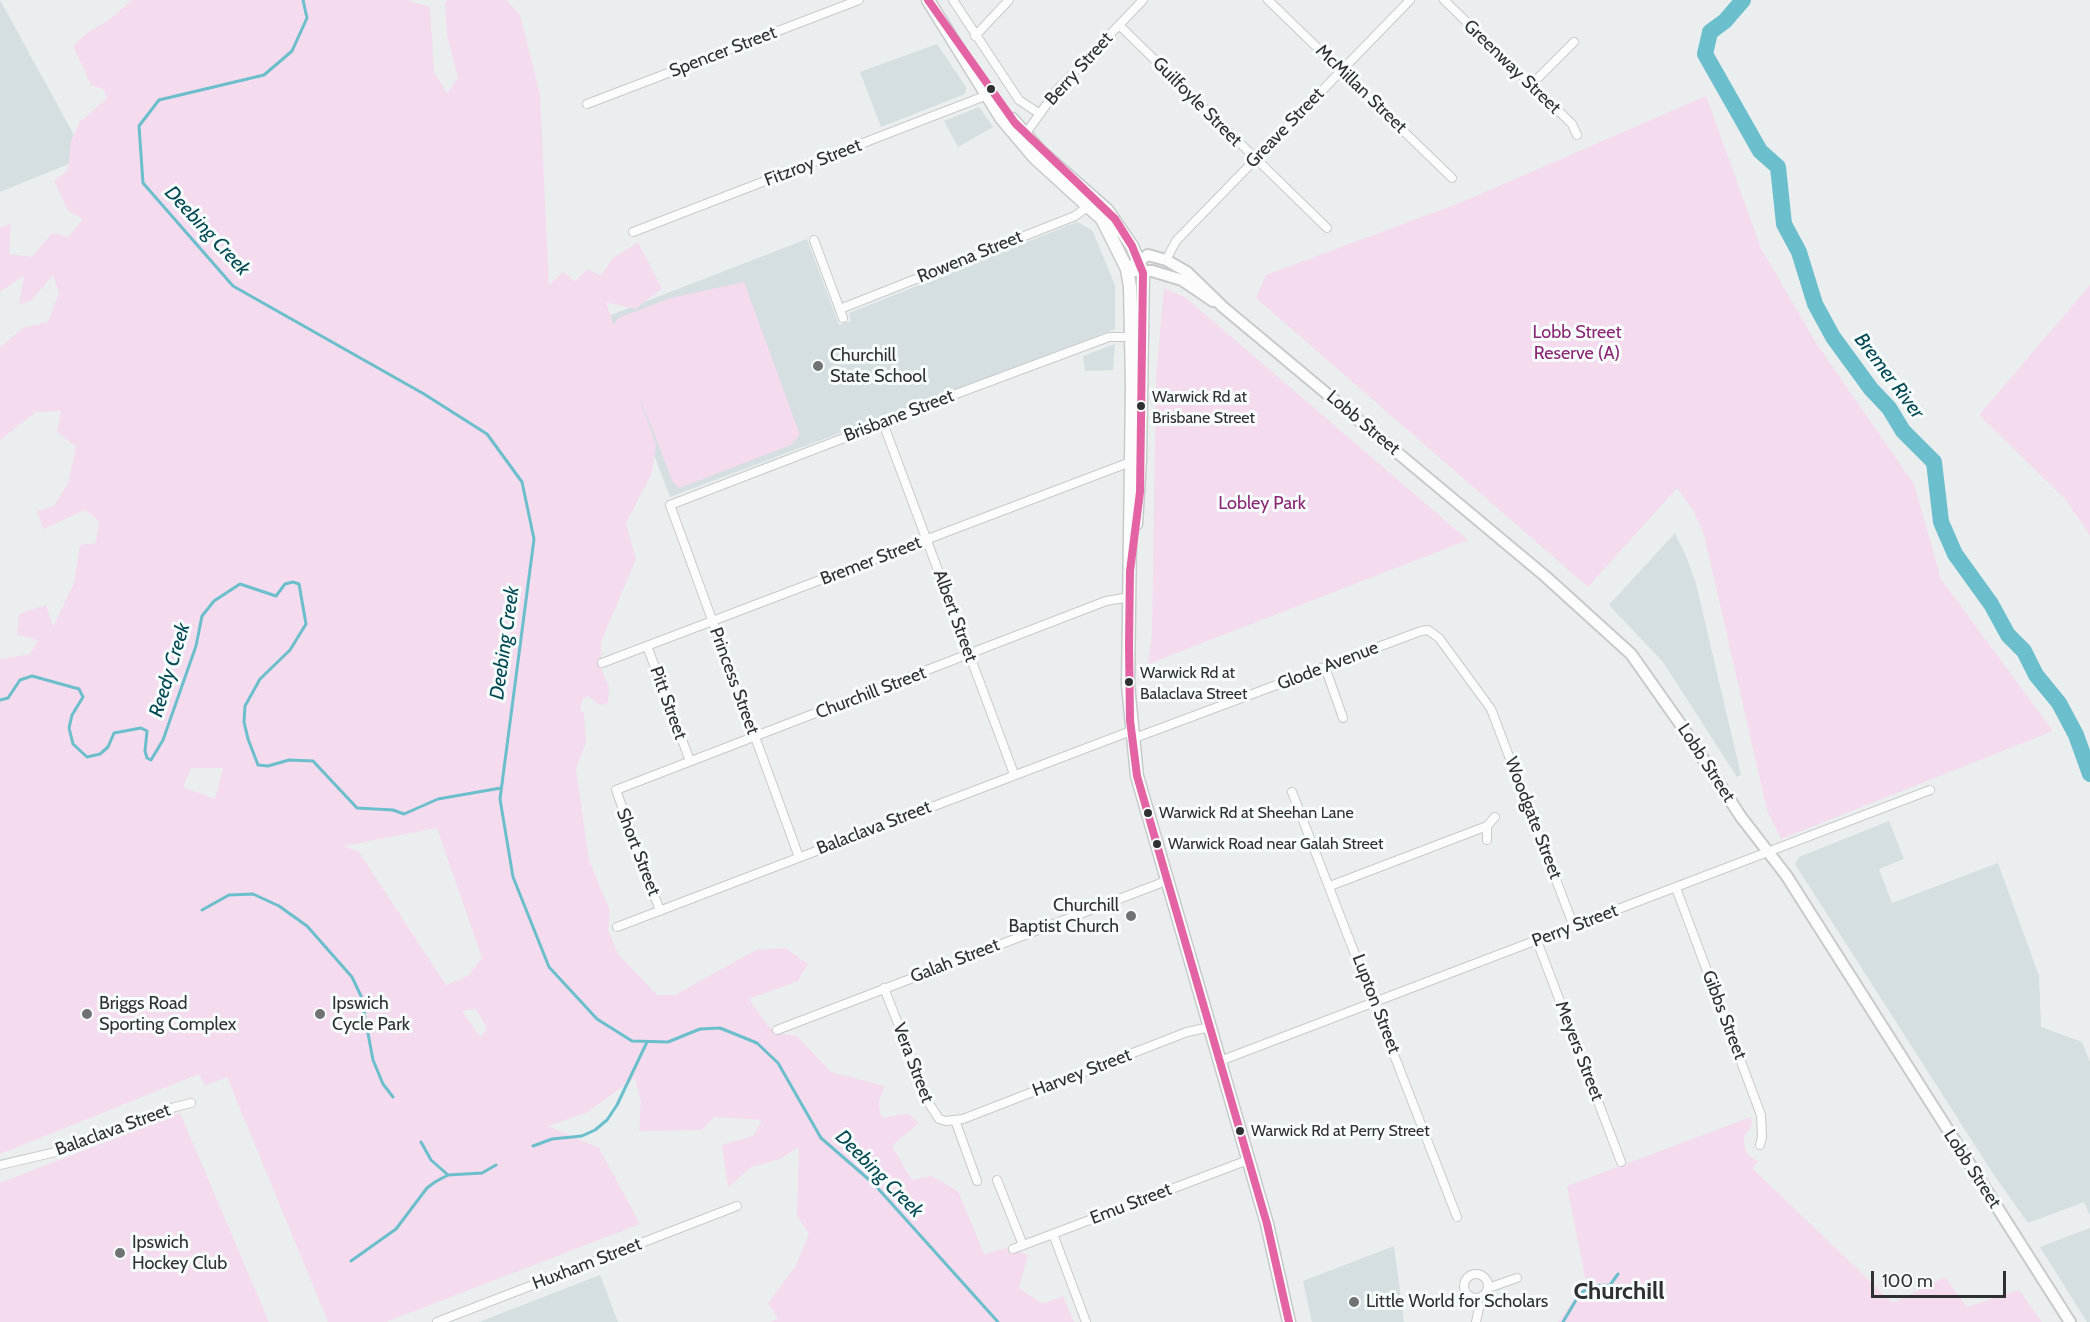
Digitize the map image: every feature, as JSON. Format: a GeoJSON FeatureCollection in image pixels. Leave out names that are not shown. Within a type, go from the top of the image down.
{"type":"FeatureCollection","features":[{"type":"Feature","properties":{"kind":"main road"},"geometry":{"type":"LineString","coordinates":[[928,0],[989,94],[1022,138],[1067,180],[1115,219],[1141,267],[1128,685],[1137,776],[1266,1224],[1289,1322]]}},
{"type":"Feature","properties":{"kind":"main road"},"geometry":{"type":"LineString","coordinates":[[1093,202],[1127,269],[1130,287],[1136,461]]}},
{"type":"Feature","properties":{"kind":"main road","name":"Lobb Street"},"geometry":{"type":"LineString","coordinates":[[1141,267],[1148,255],[1166,260],[1187,272],[1223,307],[1614,636],[1657,689],[1766,853],[1786,875],[2070,1322]]}},
{"type":"Feature","properties":{"kind":"main road","name":"Lobb Street"},"geometry":{"type":"LineString","coordinates":[[1127,269],[1141,267],[1182,280],[1223,307]]}},
{"type":"Feature","properties":{"kind":"street","name":"Spencer Street"},"geometry":{"type":"LineString","coordinates":[[587,104],[859,0]]}},
{"type":"Feature","properties":{"kind":"street"},"geometry":{"type":"LineString","coordinates":[[953,0],[1019,100],[1040,114]]}},
{"type":"Feature","properties":{"kind":"street"},"geometry":{"type":"LineString","coordinates":[[975,36],[1009,0]]}},
{"type":"Feature","properties":{"kind":"street","name":"Berry Street"},"geometry":{"type":"LineString","coordinates":[[1022,138],[1056,91],[1143,0]]}},
{"type":"Feature","properties":{"kind":"street","name":"McMillan Street"},"geometry":{"type":"LineString","coordinates":[[1269,0],[1452,178]]}},
{"type":"Feature","properties":{"kind":"street","name":"Greave Street"},"geometry":{"type":"LineString","coordinates":[[1166,260],[1176,241],[1410,0]]}},
{"type":"Feature","properties":{"kind":"street","name":"Greenway Street"},"geometry":{"type":"LineString","coordinates":[[1444,0],[1572,124],[1577,135]]}},
{"type":"Feature","properties":{"kind":"street","name":"Guilfoyle Street"},"geometry":{"type":"LineString","coordinates":[[1119,25],[1327,228]]}},
{"type":"Feature","properties":{"kind":"street"},"geometry":{"type":"LineString","coordinates":[[1531,85],[1574,42]]}},
{"type":"Feature","properties":{"kind":"street","name":"Fitzroy Street"},"geometry":{"type":"LineString","coordinates":[[633,232],[989,94]]}},
{"type":"Feature","properties":{"kind":"street","name":"Rowena Street"},"geometry":{"type":"LineString","coordinates":[[840,309],[1076,216],[1093,202]]}},
{"type":"Feature","properties":{"kind":"street"},"geometry":{"type":"LineString","coordinates":[[814,240],[843,318]]}},
{"type":"Feature","properties":{"kind":"street","name":"Brisbane Street"},"geometry":{"type":"LineString","coordinates":[[670,505],[883,423],[893,422],[905,413],[1109,337],[1131,337]]}},
{"type":"Feature","properties":{"kind":"street","name":"Albert Street"},"geometry":{"type":"LineString","coordinates":[[883,423],[1014,774]]}},
{"type":"Feature","properties":{"kind":"street","name":"Bremer Street"},"geometry":{"type":"LineString","coordinates":[[602,663],[1136,461]]}},
{"type":"Feature","properties":{"kind":"street","name":"Princess Street"},"geometry":{"type":"LineString","coordinates":[[670,505],[799,857]]}},
{"type":"Feature","properties":{"kind":"street","name":"Churchill Street"},"geometry":{"type":"LineString","coordinates":[[615,794],[620,788],[1106,601],[1130,597]]}},
{"type":"Feature","properties":{"kind":"street","name":"Glode Avenue"},"geometry":{"type":"LineString","coordinates":[[1132,735],[1428,630],[1439,638],[1491,710]]}},
{"type":"Feature","properties":{"kind":"street","name":"Pitt Street"},"geometry":{"type":"LineString","coordinates":[[647,646],[690,761]]}},
{"type":"Feature","properties":{"kind":"street"},"geometry":{"type":"LineString","coordinates":[[1325,667],[1343,718]]}},
{"type":"Feature","properties":{"kind":"street","name":"Woodgate Street"},"geometry":{"type":"LineString","coordinates":[[1491,710],[1574,927]]}},
{"type":"Feature","properties":{"kind":"street","name":"Balaclava Street"},"geometry":{"type":"LineString","coordinates":[[617,927],[1014,774],[1132,735]]}},
{"type":"Feature","properties":{"kind":"street","name":"Perry Street"},"geometry":{"type":"LineString","coordinates":[[1220,1061],[1930,790]]}},
{"type":"Feature","properties":{"kind":"street","name":"Lupton Street"},"geometry":{"type":"LineString","coordinates":[[1292,792],[1457,1217]]}},
{"type":"Feature","properties":{"kind":"street","name":"Short Street"},"geometry":{"type":"LineString","coordinates":[[615,794],[660,911]]}},
{"type":"Feature","properties":{"kind":"street"},"geometry":{"type":"LineString","coordinates":[[1330,886],[1487,826],[1495,817]]}},
{"type":"Feature","properties":{"kind":"street"},"geometry":{"type":"LineString","coordinates":[[1487,826],[1487,840]]}},
{"type":"Feature","properties":{"kind":"street","name":"Galah Street"},"geometry":{"type":"LineString","coordinates":[[777,1030],[1166,881]]}},
{"type":"Feature","properties":{"kind":"street","name":"Gibbs Street"},"geometry":{"type":"LineString","coordinates":[[1676,888],[1761,1115],[1760,1145]]}},
{"type":"Feature","properties":{"kind":"street","name":"Meyers Street"},"geometry":{"type":"LineString","coordinates":[[1537,941],[1621,1162]]}},
{"type":"Feature","properties":{"kind":"street","name":"Vera Street"},"geometry":{"type":"LineString","coordinates":[[884,988],[934,1114],[939,1119],[956,1120]]}},
{"type":"Feature","properties":{"kind":"street","name":"Harvey Street"},"geometry":{"type":"LineString","coordinates":[[956,1120],[1187,1032],[1210,1027]]}},
{"type":"Feature","properties":{"kind":"street","name":"Balaclava Street"},"geometry":{"type":"LineString","coordinates":[[0,1165],[60,1151],[191,1103]]}},
{"type":"Feature","properties":{"kind":"street"},"geometry":{"type":"LineString","coordinates":[[956,1120],[977,1181]]}},
{"type":"Feature","properties":{"kind":"street","name":"Emu Street"},"geometry":{"type":"LineString","coordinates":[[1013,1249],[1248,1160]]}},
{"type":"Feature","properties":{"kind":"street"},"geometry":{"type":"LineString","coordinates":[[997,1180],[1023,1245]]}},
{"type":"Feature","properties":{"kind":"street","name":"Huxham Street"},"geometry":{"type":"LineString","coordinates":[[437,1322],[738,1206]]}},
{"type":"Feature","properties":{"kind":"street"},"geometry":{"type":"LineString","coordinates":[[1053,1234],[1086,1322]]}},
{"type":"Feature","properties":{"kind":"street"},"geometry":{"type":"LineString","coordinates":[[1476,1299],[1485,1295],[1488,1288],[1484,1276],[1476,1274],[1468,1277],[1463,1284],[1465,1293],[1476,1299],[1479,1308],[1476,1322]]}},
{"type":"Feature","properties":{"kind":"street"},"geometry":{"type":"LineString","coordinates":[[1488,1288],[1517,1278]]}},
{"type":"Feature","properties":{"kind":"shaded area"},"geometry":{"type":"Polygon","coordinates":[[[0,0],[86,157],[0,192],[0,0]]]}},
{"type":"Feature","properties":{"kind":"shaded area"},"geometry":{"type":"Polygon","coordinates":[[[937,44],[966,87],[965,94],[881,127],[860,72],[937,44]]]}},
{"type":"Feature","properties":{"kind":"shaded area"},"geometry":{"type":"Polygon","coordinates":[[[979,107],[993,127],[958,147],[944,121],[979,107]]]}},
{"type":"Feature","properties":{"kind":"shaded area","name":"Churchill State School"},"geometry":{"type":"Polygon","coordinates":[[[1077,222],[1092,230],[1115,285],[1115,329],[670,497],[603,318],[807,239],[839,325],[851,321],[849,313],[1077,222]]]}},
{"type":"Feature","properties":{"kind":"shaded area"},"geometry":{"type":"Polygon","coordinates":[[[1115,344],[1113,370],[1085,371],[1083,356],[1115,344]]]}},
{"type":"Feature","properties":{"kind":"shaded area"},"geometry":{"type":"Polygon","coordinates":[[[1675,533],[1696,584],[1741,775],[1737,777],[1663,662],[1609,605],[1675,533]]]}},
{"type":"Feature","properties":{"kind":"shaded area"},"geometry":{"type":"Polygon","coordinates":[[[1889,821],[1904,859],[1879,869],[1892,903],[1998,863],[2039,976],[2041,1027],[2082,1042],[2090,1062],[2090,1215],[2084,1202],[2028,1223],[1992,1172],[1795,864],[1799,857],[1889,821]]]}},
{"type":"Feature","properties":{"kind":"shaded area"},"geometry":{"type":"Polygon","coordinates":[[[2090,1228],[2090,1322],[2087,1322],[2040,1247],[2090,1228]]]}},
{"type":"Feature","properties":{"kind":"shaded area","name":"Little World for Scholars"},"geometry":{"type":"Polygon","coordinates":[[[1394,1246],[1404,1322],[1312,1322],[1303,1281],[1394,1246]]]}},
{"type":"Feature","properties":{"kind":"shaded area"},"geometry":{"type":"Polygon","coordinates":[[[600,1275],[618,1322],[479,1322],[600,1275]]]}},
{"type":"Feature","properties":{"kind":"green space"},"geometry":{"type":"Polygon","coordinates":[[[132,0],[406,0],[430,7],[434,72],[447,93],[458,78],[447,36],[445,3],[447,0],[506,0],[520,15],[540,94],[549,285],[563,272],[575,281],[588,269],[601,276],[612,259],[638,242],[662,289],[635,309],[606,302],[614,325],[618,318],[671,298],[744,282],[800,435],[791,445],[679,488],[673,482],[636,388],[656,445],[652,473],[626,523],[636,559],[601,642],[601,668],[609,687],[608,703],[599,705],[588,696],[583,699],[580,708],[584,715],[586,742],[576,769],[589,860],[610,911],[608,930],[618,954],[657,995],[675,995],[756,950],[786,948],[808,964],[798,981],[749,999],[768,1026],[778,1033],[797,1036],[831,1072],[885,1086],[879,1101],[880,1114],[884,1118],[908,1113],[919,1123],[892,1146],[912,1180],[931,1176],[958,1191],[984,1254],[1007,1248],[1028,1255],[1019,1288],[1043,1304],[1063,1296],[1074,1322],[770,1322],[778,1319],[768,1303],[795,1267],[809,1234],[797,1216],[799,1147],[780,1159],[751,1167],[728,1188],[722,1145],[753,1136],[762,1120],[714,1117],[702,1130],[639,1131],[641,1102],[635,1078],[586,1113],[548,1126],[599,1148],[640,1224],[386,1322],[328,1322],[227,1077],[205,1086],[199,1074],[0,1154],[0,659],[30,654],[38,640],[17,635],[19,614],[46,605],[53,627],[74,583],[80,545],[96,543],[99,521],[85,510],[43,529],[37,511],[54,506],[68,483],[76,447],[57,432],[61,411],[36,412],[0,440],[0,347],[23,328],[48,322],[59,293],[53,275],[31,301],[19,304],[24,275],[0,292],[0,227],[11,224],[9,254],[32,257],[52,233],[68,237],[83,219],[68,211],[54,181],[68,170],[71,141],[80,122],[107,98],[103,89],[91,85],[73,46],[87,33],[109,20],[132,0]],[[191,768],[183,787],[215,799],[223,768],[191,768]],[[437,828],[344,846],[359,852],[446,985],[468,976],[482,958],[437,828]],[[476,1009],[462,1011],[480,1037],[487,1029],[476,1009]]]}},
{"type":"Feature","properties":{"kind":"green space","name":"Lobb Street Reserve (A)"},"geometry":{"type":"Polygon","coordinates":[[[1706,96],[1761,248],[1816,343],[1914,484],[1941,579],[2053,731],[1781,839],[1767,810],[1704,535],[1693,510],[1677,488],[1588,587],[1256,298],[1266,275],[1462,202],[1706,96]]]}},
{"type":"Feature","properties":{"kind":"green space"},"geometry":{"type":"Polygon","coordinates":[[[2090,285],[2090,536],[2066,500],[1979,415],[2090,285]]]}},
{"type":"Feature","properties":{"kind":"green space","name":"Lobley Park"},"geometry":{"type":"Polygon","coordinates":[[[1164,288],[1185,297],[1468,540],[1148,664],[1152,634],[1156,379],[1164,288]]]}},
{"type":"Feature","properties":{"kind":"green space","name":"Ipswich Hockey Club"},"geometry":{"type":"Polygon","coordinates":[[[180,1113],[269,1322],[0,1322],[0,1183],[180,1113]]]}},
{"type":"Feature","properties":{"kind":"green space"},"geometry":{"type":"Polygon","coordinates":[[[1751,1117],[1752,1124],[1744,1137],[1744,1145],[1747,1154],[1758,1162],[1752,1168],[1893,1303],[1945,1277],[1967,1307],[2019,1290],[2042,1322],[1558,1322],[1586,1282],[1567,1186],[1751,1117]]]}},
{"type":"Feature","properties":{"kind":"waterway","name":"Deebing Creek"},"geometry":{"type":"LineString","coordinates":[[303,0],[307,18],[292,51],[264,75],[159,100],[139,126],[143,183],[233,286],[424,394],[487,434],[522,482],[534,539],[500,799],[513,877],[549,967],[597,1019],[632,1041],[668,1042],[700,1029],[720,1028],[757,1043],[778,1063],[821,1138],[874,1184],[998,1322]]}},
{"type":"Feature","properties":{"kind":"waterway","name":"Bremer River"},"geometry":{"type":"LineString","coordinates":[[1743,0],[1725,21],[1710,32],[1705,54],[1760,151],[1778,167],[1784,224],[1799,252],[1815,304],[1833,337],[1871,389],[1889,408],[1903,431],[1934,462],[1941,522],[1955,554],[1991,604],[2008,635],[2024,651],[2036,675],[2059,703],[2076,735],[2090,774]]}},
{"type":"Feature","properties":{"kind":"waterway","name":"Reedy Creek"},"geometry":{"type":"LineString","coordinates":[[0,700],[8,698],[20,680],[32,676],[79,689],[83,697],[72,715],[69,728],[73,744],[87,757],[100,754],[108,747],[114,733],[141,728],[147,731],[145,751],[147,758],[151,760],[163,740],[196,646],[202,616],[214,601],[240,584],[276,596],[285,584],[293,582],[299,584],[306,624],[290,650],[260,679],[245,706],[244,722],[258,765],[268,766],[289,760],[313,761],[357,808],[393,810],[404,814],[438,799],[501,788]]}},
{"type":"Feature","properties":{"kind":"waterway"},"geometry":{"type":"LineString","coordinates":[[202,910],[229,895],[253,894],[279,906],[307,926],[352,977],[361,996],[373,1060],[383,1084],[393,1097]]}},
{"type":"Feature","properties":{"kind":"waterway"},"geometry":{"type":"LineString","coordinates":[[533,1146],[552,1139],[582,1136],[595,1130],[607,1120],[617,1105],[647,1042]]}},
{"type":"Feature","properties":{"kind":"waterway"},"geometry":{"type":"LineString","coordinates":[[421,1142],[431,1160],[448,1175]]}},
{"type":"Feature","properties":{"kind":"waterway"},"geometry":{"type":"LineString","coordinates":[[351,1261],[396,1229],[427,1188],[435,1182],[448,1175],[482,1173],[496,1165]]}},
{"type":"Feature","properties":{"kind":"waterway"},"geometry":{"type":"LineString","coordinates":[[1563,1322],[1579,1295],[1590,1286],[1610,1285],[1618,1274]]}},
{"type":"Feature","properties":{"kind":"transit line"},"geometry":{"type":"LineString","coordinates":[[928,0],[1015,123],[1115,219],[1132,246],[1143,273],[1140,492],[1130,571],[1129,646],[1130,720],[1137,776],[1267,1224],[1289,1322]]}},
{"type":"Feature","properties":{"kind":"place","name":"Churchill State School"},"geometry":{"type":"Point","coordinates":[818,366]}},
{"type":"Feature","properties":{"kind":"place","name":"Warwick Rd at Brisbane Street"},"geometry":{"type":"Point","coordinates":[1141,406]}},
{"type":"Feature","properties":{"kind":"place","name":"Warwick Rd at Balaclava Street"},"geometry":{"type":"Point","coordinates":[1129,682]}},
{"type":"Feature","properties":{"kind":"place","name":"Warwick Rd at Sheehan Lane"},"geometry":{"type":"Point","coordinates":[1148,813]}},
{"type":"Feature","properties":{"kind":"place","name":"Warwick Road near Galah Street"},"geometry":{"type":"Point","coordinates":[1157,844]}},
{"type":"Feature","properties":{"kind":"place","name":"Churchill Baptist Church"},"geometry":{"type":"Point","coordinates":[1131,916]}},
{"type":"Feature","properties":{"kind":"place","name":"Briggs Road Sporting Complex"},"geometry":{"type":"Point","coordinates":[87,1014]}},
{"type":"Feature","properties":{"kind":"place","name":"Ipswich Cycle Park"},"geometry":{"type":"Point","coordinates":[320,1014]}},
{"type":"Feature","properties":{"kind":"place","name":"Warwick Rd at Perry Street"},"geometry":{"type":"Point","coordinates":[1240,1131]}},
{"type":"Feature","properties":{"kind":"place","name":"Ipswich Hockey Club"},"geometry":{"type":"Point","coordinates":[120,1253]}},
{"type":"Feature","properties":{"kind":"place","name":"Little World for Scholars"},"geometry":{"type":"Point","coordinates":[1354,1302]}},
{"type":"Feature","properties":{"kind":"district","name":"Churchill"},"geometry":{"type":"Point","coordinates":[1619,1292]}}]}
